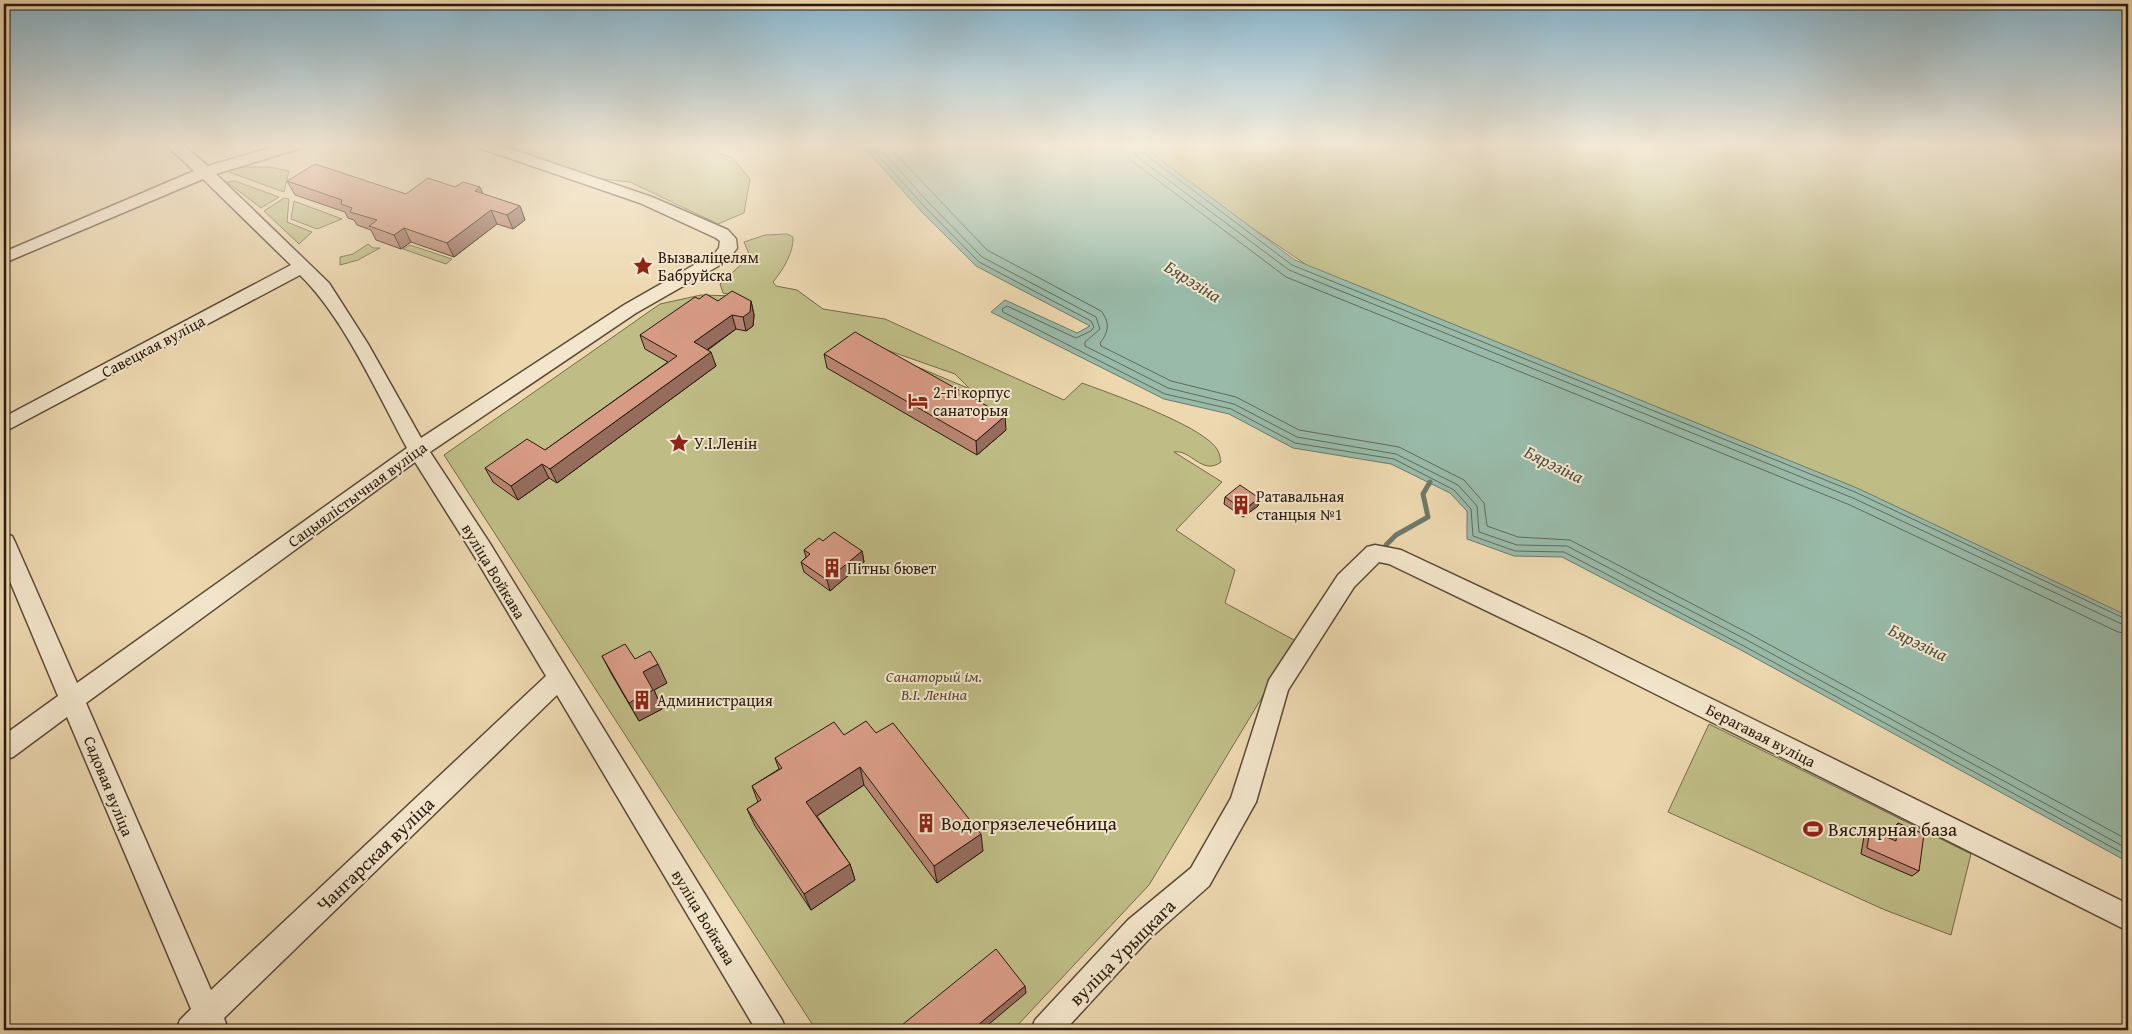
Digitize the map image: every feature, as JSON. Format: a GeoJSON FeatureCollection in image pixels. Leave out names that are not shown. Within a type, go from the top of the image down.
{"type":"FeatureCollection","features":[{"type":"Feature","properties":{"kind":"street"},"geometry":{"type":"LineString","coordinates":[[4,258],[155,193]]}},
{"type":"Feature","properties":{"kind":"street","name":"вуліца Войкава"},"geometry":{"type":"LineString","coordinates":[[227,193],[303,266],[322,287],[358,344],[418,450],[481,548],[772,1030]]}},
{"type":"Feature","properties":{"kind":"street","name":"Сацыялістычная вуліца"},"geometry":{"type":"LineString","coordinates":[[4,749],[418,450],[630,309],[721,257],[728,248],[728,239],[722,234],[646,200],[626,193]]}},
{"type":"Feature","properties":{"kind":"street","name":"Савецкая вуліца"},"geometry":{"type":"LineString","coordinates":[[4,426],[303,266]]}},
{"type":"Feature","properties":{"kind":"street","name":"Садовая вуліца"},"geometry":{"type":"LineString","coordinates":[[4,542],[74,699],[204,1025]]}},
{"type":"Feature","properties":{"kind":"street","name":"вуліца Урыцкага"},"geometry":{"type":"LineString","coordinates":[[1046,1030],[1138,930],[1200,878],[1243,802],[1277,687],[1346,581],[1375,553],[1393,556]]}},
{"type":"Feature","properties":{"kind":"street","name":"Берагавая вуліца"},"geometry":{"type":"LineString","coordinates":[[1393,556],[1576,643],[2128,918]]}},
{"type":"Feature","properties":{"kind":"street","name":"Чангарская вуліца"},"geometry":{"type":"LineString","coordinates":[[204,1025],[559,678]]}},
{"type":"Feature","properties":{"kind":"green space"},"geometry":{"type":"Polygon","coordinates":[[[242,193],[269,193],[279,197],[261,208],[242,193]]]}},
{"type":"Feature","properties":{"kind":"green space"},"geometry":{"type":"Polygon","coordinates":[[[654,193],[747,193],[744,213],[718,224],[654,193]]]}},
{"type":"Feature","properties":{"kind":"green space"},"geometry":{"type":"Polygon","coordinates":[[[1201,193],[2128,193],[2128,628],[1317,272],[1201,193]]]}},
{"type":"Feature","properties":{"kind":"green space"},"geometry":{"type":"Polygon","coordinates":[[[284,198],[289,199],[287,222],[312,232],[299,244],[264,211],[284,198]]]}},
{"type":"Feature","properties":{"kind":"green space"},"geometry":{"type":"Polygon","coordinates":[[[294,201],[342,219],[317,229],[291,219],[294,201]]]}},
{"type":"Feature","properties":{"kind":"green space","name":"Санаторый ім. В.І. Леніна"},"geometry":{"type":"Polygon","coordinates":[[[787,234],[793,237],[792,249],[787,261],[773,282],[776,286],[797,290],[823,309],[885,319],[1064,400],[1082,383],[1156,412],[1196,432],[1210,442],[1219,452],[1221,462],[1214,465],[1208,466],[1186,454],[1174,452],[1222,482],[1176,530],[1235,570],[1225,603],[1296,641],[1149,885],[1013,1030],[816,1030],[444,455],[660,304],[701,295],[736,296],[723,293],[720,284],[747,259],[749,254],[744,242],[765,235],[787,234]],[[861,341],[858,342],[970,389],[955,374],[861,341]]]}},
{"type":"Feature","properties":{"kind":"green space"},"geometry":{"type":"Polygon","coordinates":[[[368,244],[373,248],[380,248],[358,260],[340,265],[340,257],[353,254],[368,244]]]}},
{"type":"Feature","properties":{"kind":"green space"},"geometry":{"type":"Polygon","coordinates":[[[410,245],[452,259],[446,264],[403,249],[410,245]]]}},
{"type":"Feature","properties":{"kind":"green space","name":"Вяслярная база"},"geometry":{"type":"Polygon","coordinates":[[[1709,724],[1971,854],[1951,935],[1885,910],[1668,812],[1709,724]]]}},
{"type":"Feature","properties":{"kind":"water","name":"Бярэзіна"},"geometry":{"type":"Polygon","coordinates":[[[905,193],[1206,193],[1295,260],[1857,488],[2128,616],[2128,862],[1739,649],[1562,557],[1514,556],[1467,539],[1467,511],[1450,493],[1391,464],[1293,448],[1229,414],[1164,399],[991,312],[1005,300],[1077,333],[1090,326],[976,266],[905,193]]]}},
{"type":"Feature","properties":{"kind":"building"},"geometry":{"type":"Polygon","coordinates":[[[322,193],[482,193],[520,206],[507,215],[491,210],[447,243],[404,228],[394,235],[369,226],[377,220],[350,212],[352,208],[341,204],[342,200],[322,193]]]}},
{"type":"Feature","properties":{"kind":"building"},"geometry":{"type":"Polygon","coordinates":[[[732,291],[751,301],[750,312],[743,317],[732,315],[694,342],[711,352],[550,469],[542,464],[511,486],[485,468],[527,439],[545,450],[677,356],[640,335],[695,297],[699,299],[706,294],[718,301],[732,291]]]}},
{"type":"Feature","properties":{"kind":"building","name":"2-гі корпус санаторыя"},"geometry":{"type":"Polygon","coordinates":[[[855,332],[1005,416],[976,441],[824,354],[855,332]]]}},
{"type":"Feature","properties":{"kind":"building"},"geometry":{"type":"Polygon","coordinates":[[[1240,485],[1259,498],[1244,510],[1225,497],[1240,485]]]}},
{"type":"Feature","properties":{"kind":"building","name":"Пітны бювет"},"geometry":{"type":"Polygon","coordinates":[[[834,532],[862,551],[827,580],[801,562],[810,554],[804,550],[819,538],[823,541],[834,532]]]}},
{"type":"Feature","properties":{"kind":"building"},"geometry":{"type":"Polygon","coordinates":[[[625,644],[635,659],[650,651],[658,664],[643,672],[653,690],[629,703],[602,656],[625,644]]]}},
{"type":"Feature","properties":{"kind":"building","name":"Водогрязелечебница"},"geometry":{"type":"Polygon","coordinates":[[[866,721],[876,733],[893,723],[981,834],[934,866],[860,767],[806,802],[850,864],[804,894],[747,809],[761,800],[752,786],[782,768],[775,758],[834,722],[844,735],[866,721]]]}},
{"type":"Feature","properties":{"kind":"building","name":"Вяслярная база"},"geometry":{"type":"Polygon","coordinates":[[[1898,823],[1924,834],[1919,871],[1867,848],[1870,830],[1896,841],[1898,823]]]}},
{"type":"Feature","properties":{"kind":"building"},"geometry":{"type":"Polygon","coordinates":[[[996,949],[1025,986],[972,1030],[897,1029],[996,949]]]}},
{"type":"Feature","properties":{"kind":"waterway"},"geometry":{"type":"LineString","coordinates":[[1386,545],[1396,535],[1428,517],[1423,494],[1430,482]]}},
{"type":"Feature","properties":{"kind":"place","name":"Вызваліцелям Бабруйска"},"geometry":{"type":"Point","coordinates":[643,266]}},
{"type":"Feature","properties":{"kind":"place","name":"2-гі корпус санаторыя"},"geometry":{"type":"Point","coordinates":[918,401]}},
{"type":"Feature","properties":{"kind":"place","name":"У.І.Ленін"},"geometry":{"type":"Point","coordinates":[679,443]}},
{"type":"Feature","properties":{"kind":"place","name":"Ратавальная станцыя №1"},"geometry":{"type":"Point","coordinates":[1241,505]}},
{"type":"Feature","properties":{"kind":"place","name":"Пітны бювет"},"geometry":{"type":"Point","coordinates":[832,568]}},
{"type":"Feature","properties":{"kind":"place","name":"Администрация"},"geometry":{"type":"Point","coordinates":[642,700]}},
{"type":"Feature","properties":{"kind":"place","name":"Водогрязелечебница"},"geometry":{"type":"Point","coordinates":[926,823]}},
{"type":"Feature","properties":{"kind":"place","name":"Вяслярная база"},"geometry":{"type":"Point","coordinates":[1813,829]}}]}
